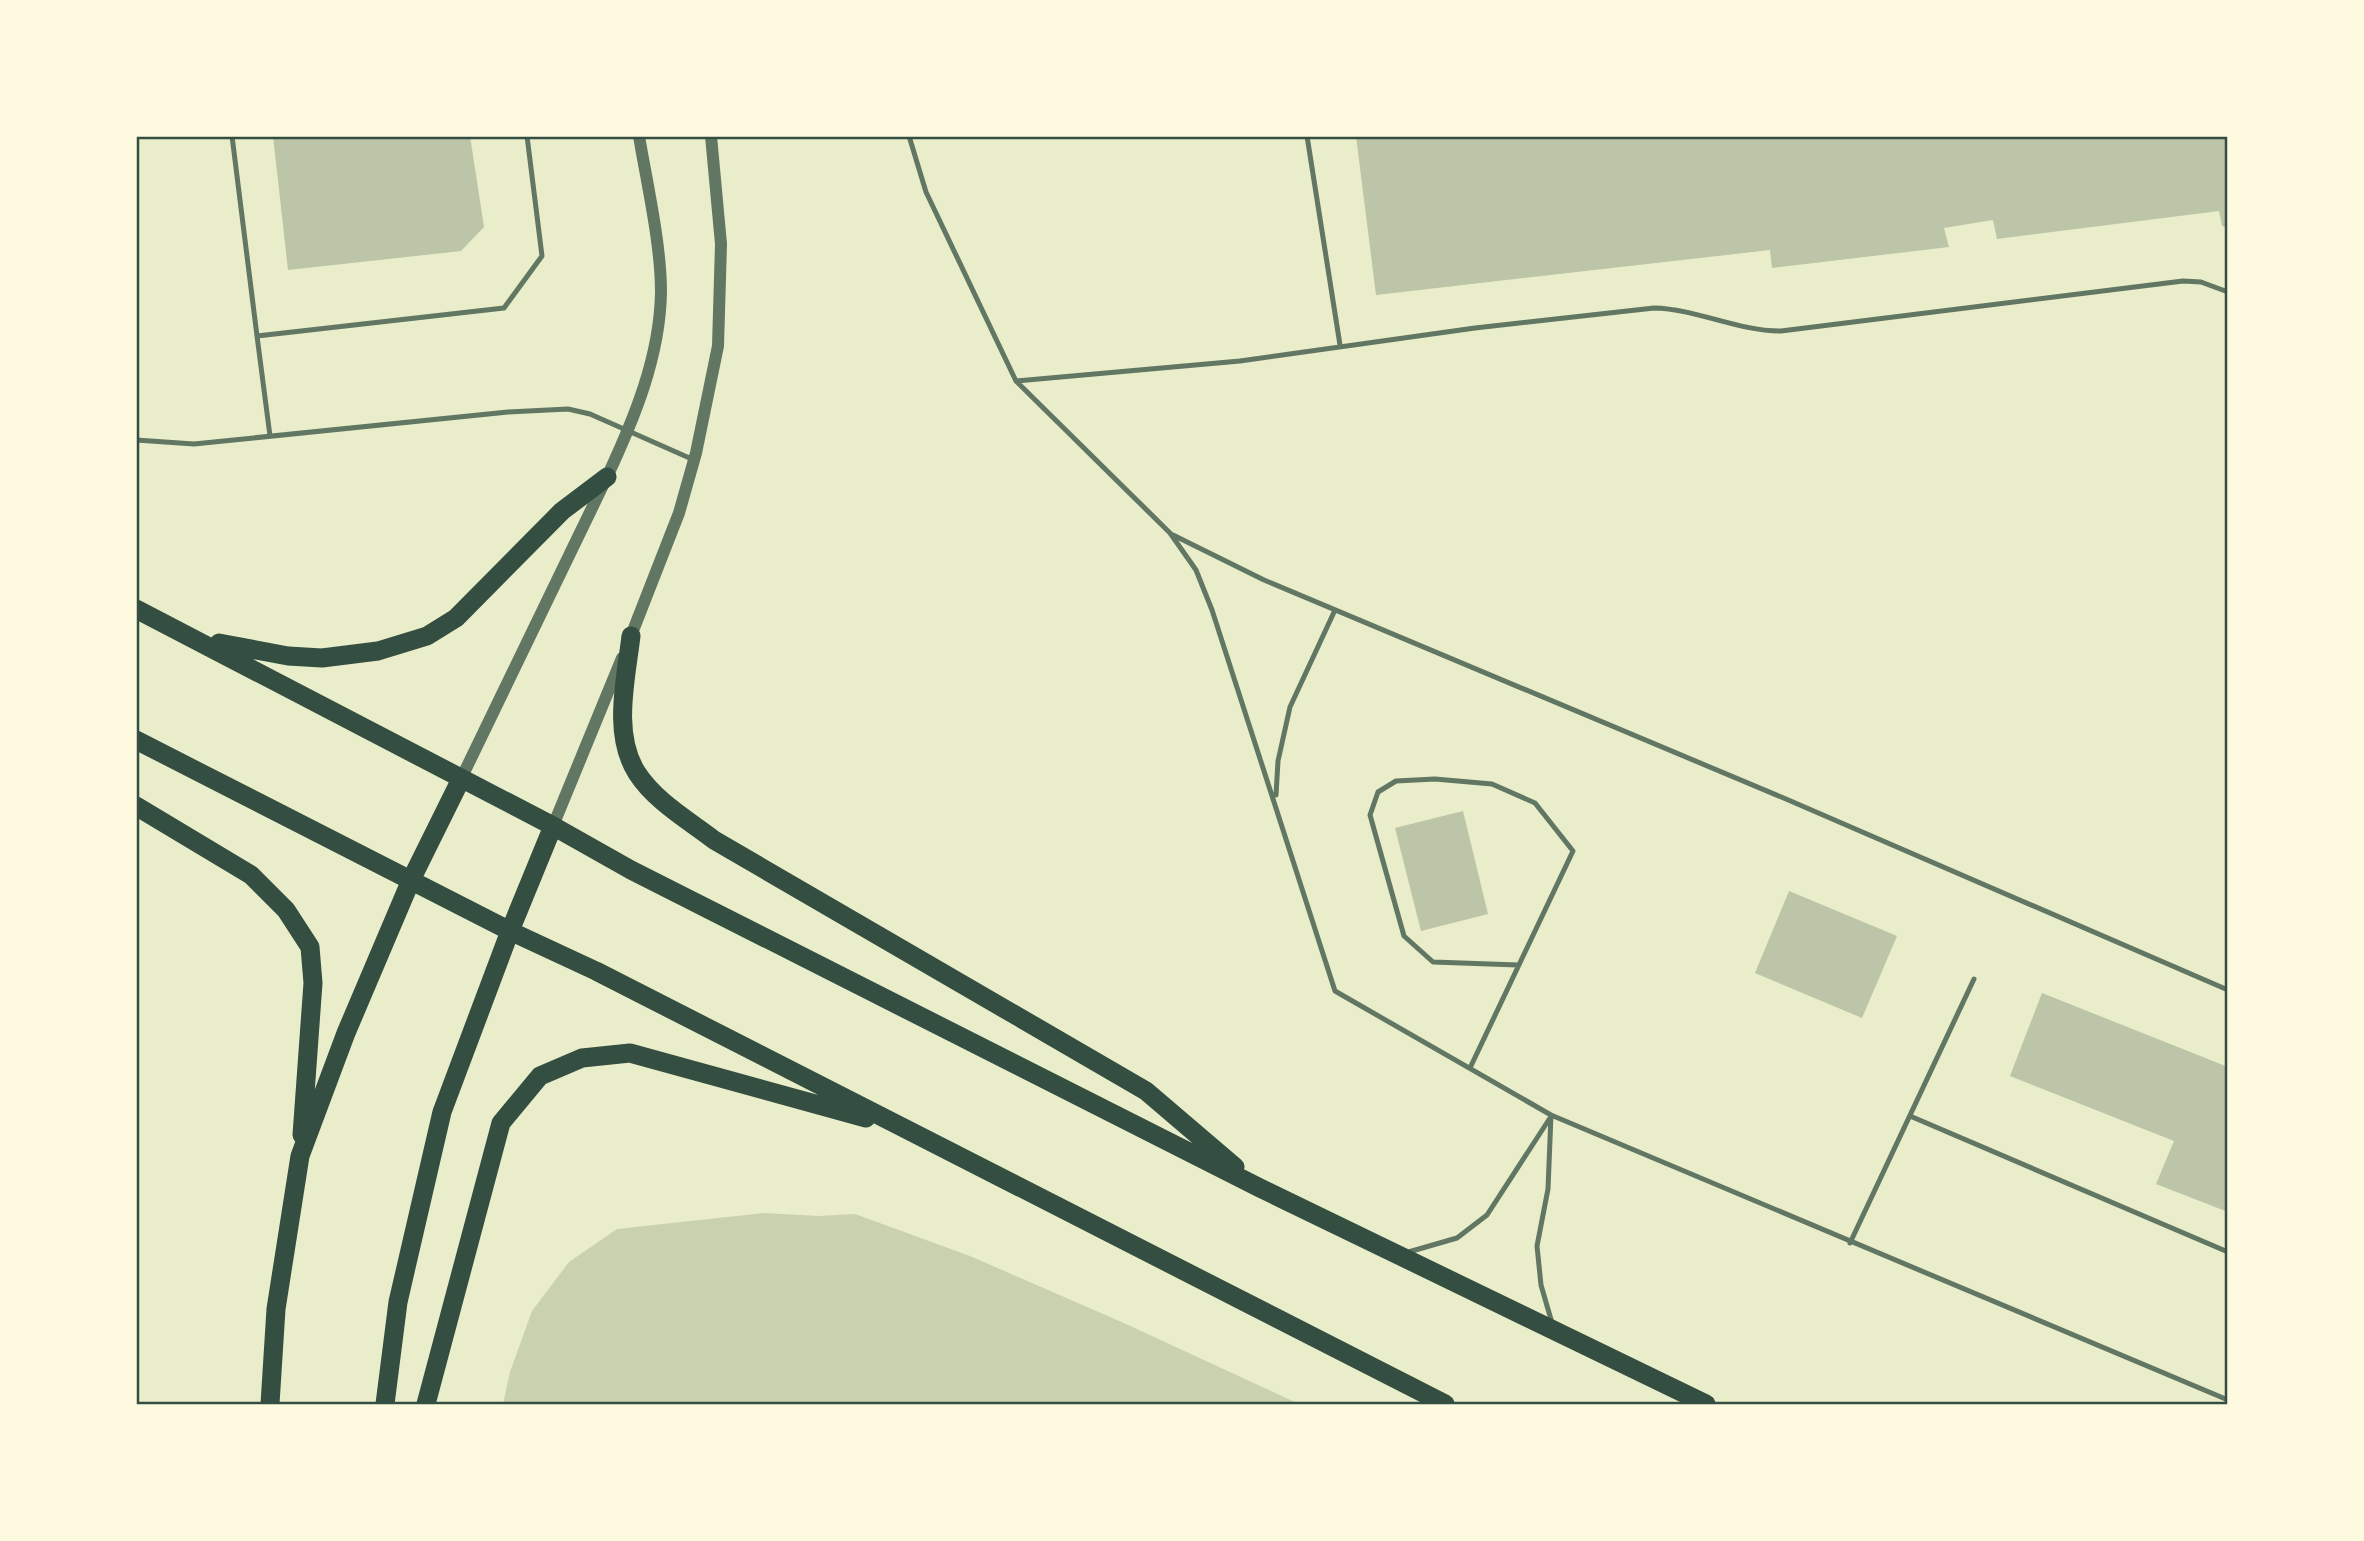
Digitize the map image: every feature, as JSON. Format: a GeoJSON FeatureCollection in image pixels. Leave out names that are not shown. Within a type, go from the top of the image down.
{"type":"FeatureCollection","features":[{"type":"Feature","properties":{"kind":"highway"},"geometry":{"type":"LineString","coordinates":[[197,638],[306,657],[341,657],[415,641],[440,630],[456,618],[562,511],[607,477]]}},
{"type":"Feature","properties":{"kind":"highway"},"geometry":{"type":"LineString","coordinates":[[136,609],[197,638],[631,870],[1260,1188],[1706,1405]]}},
{"type":"Feature","properties":{"kind":"highway"},"geometry":{"type":"LineString","coordinates":[[631,636],[622,712],[627,746],[637,772],[658,797],[714,840],[1146,1091],[1260,1188]]}},
{"type":"Feature","properties":{"kind":"highway"},"geometry":{"type":"LineString","coordinates":[[136,740],[510,931],[596,971],[1445,1405]]}},
{"type":"Feature","properties":{"kind":"highway"},"geometry":{"type":"LineString","coordinates":[[300,1156],[346,1033],[411,880],[461,779]]}},
{"type":"Feature","properties":{"kind":"highway"},"geometry":{"type":"LineString","coordinates":[[136,806],[251,875],[286,910],[310,947],[313,983],[300,1156],[276,1309],[270,1405]]}},
{"type":"Feature","properties":{"kind":"highway"},"geometry":{"type":"LineString","coordinates":[[386,1405],[398,1302],[442,1112],[553,826]]}},
{"type":"Feature","properties":{"kind":"highway"},"geometry":{"type":"LineString","coordinates":[[426,1405],[501,1124],[540,1076],[582,1058],[630,1053],[907,1130]]}},
{"type":"Feature","properties":{"kind":"street"},"geometry":{"type":"LineString","coordinates":[[461,779],[607,477],[628,431],[649,372],[660,296],[653,226],[639,136]]}},
{"type":"Feature","properties":{"kind":"street"},"geometry":{"type":"LineString","coordinates":[[553,826],[670,539],[694,460],[718,346],[720,322],[720,244],[711,136]]}},
{"type":"Feature","properties":{"kind":"lane"},"geometry":{"type":"LineString","coordinates":[[232,136],[270,436]]}},
{"type":"Feature","properties":{"kind":"lane"},"geometry":{"type":"LineString","coordinates":[[257,336],[504,308],[542,256],[527,136]]}},
{"type":"Feature","properties":{"kind":"lane"},"geometry":{"type":"LineString","coordinates":[[909,136],[926,192],[1016,381],[1170,533],[1196,570],[1275,800],[1335,991],[1552,1115],[1850,1243],[2228,1400]]}},
{"type":"Feature","properties":{"kind":"lane"},"geometry":{"type":"LineString","coordinates":[[1307,136],[1340,345]]}},
{"type":"Feature","properties":{"kind":"lane"},"geometry":{"type":"LineString","coordinates":[[1016,381],[1240,361],[1340,345],[1654,308],[1668,308],[1748,329],[1781,331],[2183,281],[2201,282],[2228,292]]}},
{"type":"Feature","properties":{"kind":"lane"},"geometry":{"type":"LineString","coordinates":[[136,440],[194,444],[568,409],[590,414],[694,460]]}},
{"type":"Feature","properties":{"kind":"lane"},"geometry":{"type":"LineString","coordinates":[[1170,533],[1264,580],[1786,799],[2228,990]]}},
{"type":"Feature","properties":{"kind":"lane"},"geometry":{"type":"LineString","coordinates":[[1275,800],[1278,761],[1290,707],[1335,610]]}},
{"type":"Feature","properties":{"kind":"lane"},"geometry":{"type":"LineString","coordinates":[[1470,1068],[1573,851],[1535,803],[1492,784],[1435,779],[1396,781],[1378,792],[1370,814],[1404,936],[1433,962],[1518,965]]}},
{"type":"Feature","properties":{"kind":"lane"},"geometry":{"type":"LineString","coordinates":[[1850,1243],[1974,979]]}},
{"type":"Feature","properties":{"kind":"lane"},"geometry":{"type":"LineString","coordinates":[[1400,1254],[1457,1238],[1487,1215],[1552,1115]]}},
{"type":"Feature","properties":{"kind":"lane"},"geometry":{"type":"LineString","coordinates":[[1552,1115],[1548,1189],[1537,1247],[1541,1285],[1554,1331]]}},
{"type":"Feature","properties":{"kind":"lane"},"geometry":{"type":"LineString","coordinates":[[1910,1116],[2228,1252]]}},
{"type":"Feature","properties":{"kind":"green space"},"geometry":{"type":"Polygon","coordinates":[[[764,1213],[819,1216],[855,1214],[970,1256],[1299,1404],[503,1404],[510,1372],[532,1311],[569,1262],[617,1229],[764,1213]]]}},
{"type":"Feature","properties":{"kind":"building"},"geometry":{"type":"Polygon","coordinates":[[[273,136],[470,136],[484,227],[461,251],[288,270],[273,136]]]}},
{"type":"Feature","properties":{"kind":"building"},"geometry":{"type":"Polygon","coordinates":[[[1356,136],[2228,136],[2228,228],[2222,226],[2219,211],[1997,239],[1993,220],[1944,228],[1949,247],[1772,268],[1770,250],[1376,295],[1356,136]]]}},
{"type":"Feature","properties":{"kind":"building"},"geometry":{"type":"Polygon","coordinates":[[[1463,811],[1488,914],[1421,931],[1395,828],[1463,811]]]}},
{"type":"Feature","properties":{"kind":"building"},"geometry":{"type":"Polygon","coordinates":[[[1789,891],[1897,936],[1862,1018],[1755,973],[1789,891]]]}},
{"type":"Feature","properties":{"kind":"building"},"geometry":{"type":"Polygon","coordinates":[[[2042,993],[2228,1067],[2228,1212],[2156,1184],[2174,1141],[2010,1076],[2042,993]]]}}]}
